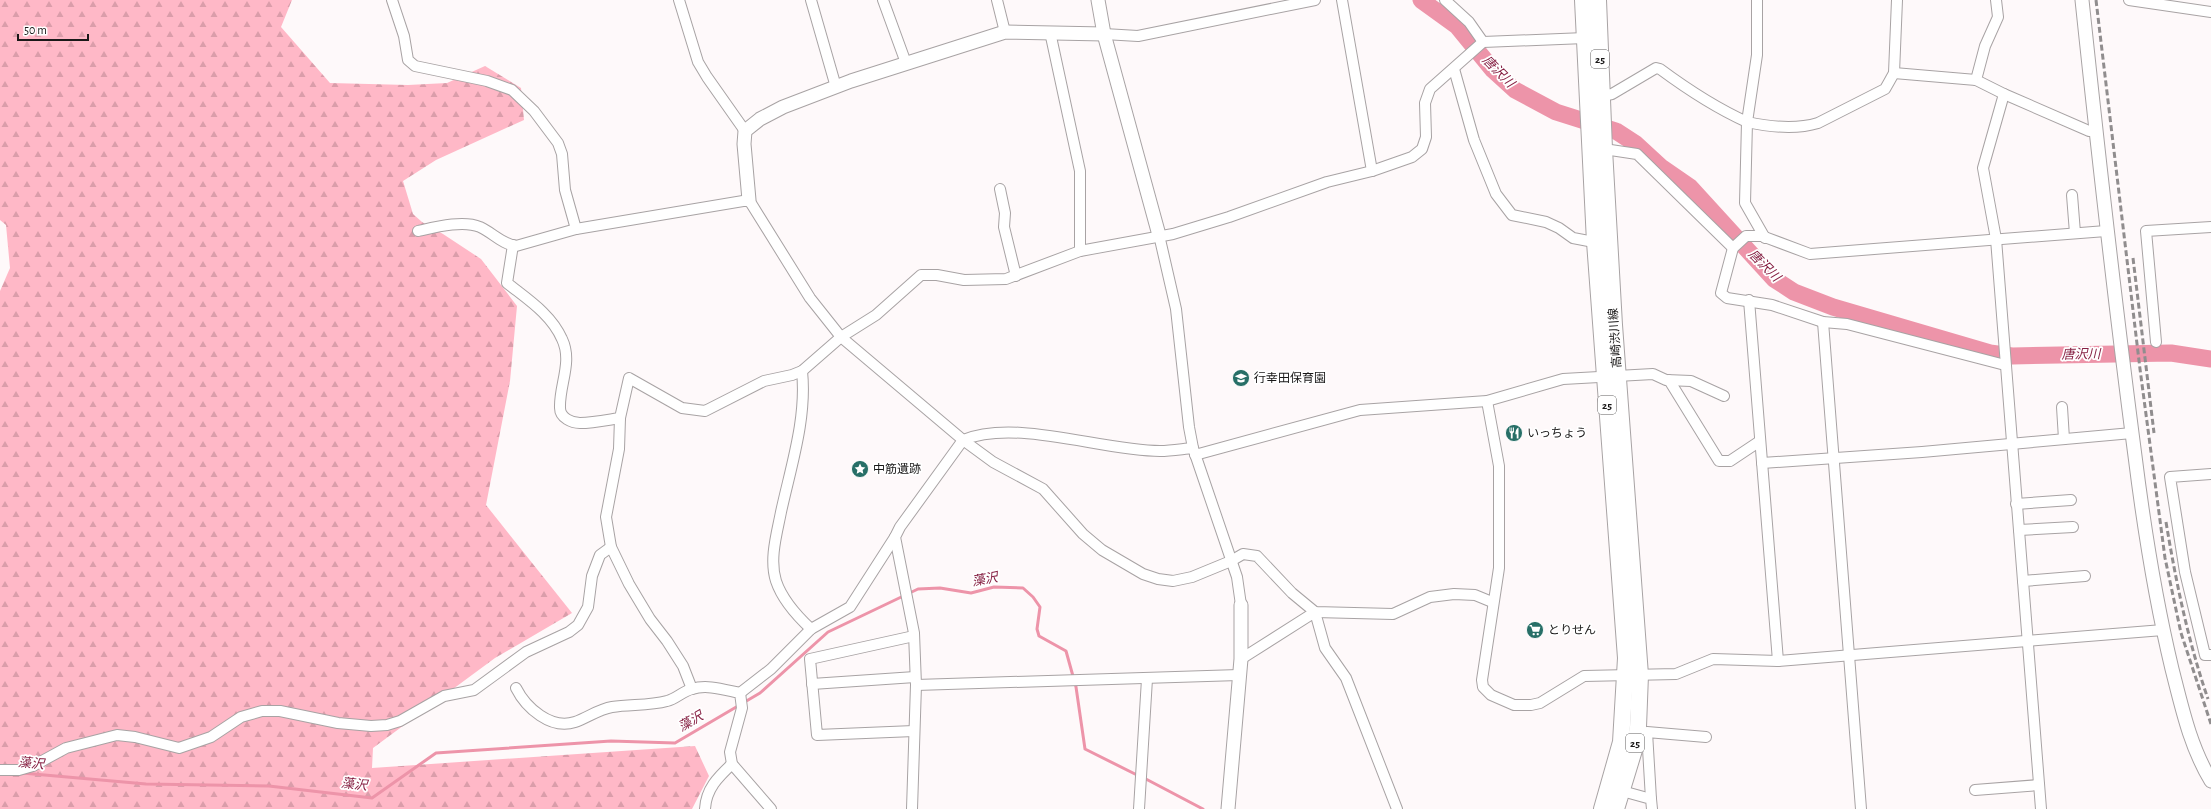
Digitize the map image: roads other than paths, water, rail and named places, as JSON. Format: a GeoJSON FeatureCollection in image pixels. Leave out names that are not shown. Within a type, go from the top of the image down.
{"type":"FeatureCollection","features":[{"type":"Feature","properties":{"kind":"main road","name":"高崎渋川線"},"geometry":{"type":"LineString","coordinates":[[1583,0],[1585,38],[1596,116],[1610,246],[1611,376]]}},
{"type":"Feature","properties":{"kind":"main road","name":"高崎渋川線"},"geometry":{"type":"LineString","coordinates":[[1596,116],[1602,96],[1598,0]]}},
{"type":"Feature","properties":{"kind":"main road","name":"高崎渋川線"},"geometry":{"type":"LineString","coordinates":[[1599,142],[1595,242],[1611,376],[1633,675]]}},
{"type":"Feature","properties":{"kind":"main road","name":"25"},"geometry":{"type":"LineString","coordinates":[[1616,809],[1634,750],[1638,727],[1633,675]]}},
{"type":"Feature","properties":{"kind":"main road","name":"25"},"geometry":{"type":"LineString","coordinates":[[1602,809],[1621,742],[1633,675]]}},
{"type":"Feature","properties":{"kind":"street"},"geometry":{"type":"LineString","coordinates":[[392,0],[404,36],[408,60],[415,66],[488,81],[512,90],[534,111],[558,143],[562,154],[565,190],[576,229]]}},
{"type":"Feature","properties":{"kind":"street"},"geometry":{"type":"LineString","coordinates":[[679,0],[698,62],[707,78],[745,131],[744,144],[749,200],[810,298],[841,337],[963,440],[993,462],[1043,489],[1083,534],[1102,550],[1143,574],[1158,579],[1173,581],[1192,577],[1231,562],[1243,554],[1257,556],[1292,593],[1315,612],[1325,648],[1346,678],[1397,809]]}},
{"type":"Feature","properties":{"kind":"street"},"geometry":{"type":"LineString","coordinates":[[811,0],[836,87]]}},
{"type":"Feature","properties":{"kind":"street"},"geometry":{"type":"LineString","coordinates":[[883,0],[906,63]]}},
{"type":"Feature","properties":{"kind":"street"},"geometry":{"type":"LineString","coordinates":[[997,0],[1005,32]]}},
{"type":"Feature","properties":{"kind":"street"},"geometry":{"type":"LineString","coordinates":[[1098,0],[1104,34],[1159,235],[1176,310],[1189,427],[1194,452],[1237,577],[1241,605],[1241,659],[1228,809]]}},
{"type":"Feature","properties":{"kind":"street"},"geometry":{"type":"LineString","coordinates":[[745,131],[760,119],[783,107],[906,63],[1005,32],[1050,32],[1138,36],[1315,0]]}},
{"type":"Feature","properties":{"kind":"street"},"geometry":{"type":"LineString","coordinates":[[1342,0],[1372,171]]}},
{"type":"Feature","properties":{"kind":"street"},"geometry":{"type":"LineString","coordinates":[[1445,0],[1469,22],[1483,42]]}},
{"type":"Feature","properties":{"kind":"street"},"geometry":{"type":"LineString","coordinates":[[1757,0],[1757,55],[1747,122],[1745,203],[1765,238]]}},
{"type":"Feature","properties":{"kind":"street"},"geometry":{"type":"LineString","coordinates":[[1602,96],[1612,94],[1656,68],[1660,69],[1684,87],[1729,114],[1747,122],[1780,127],[1809,126],[1818,123],[1884,89],[1894,73],[1897,0]]}},
{"type":"Feature","properties":{"kind":"street"},"geometry":{"type":"LineString","coordinates":[[1976,80],[1985,46],[1998,17],[1996,0]]}},
{"type":"Feature","properties":{"kind":"street"},"geometry":{"type":"LineString","coordinates":[[2082,0],[2106,231],[2148,554],[2163,630],[2192,745],[2211,781]]}},
{"type":"Feature","properties":{"kind":"street"},"geometry":{"type":"LineString","coordinates":[[2129,0],[2211,12]]}},
{"type":"Feature","properties":{"kind":"street"},"geometry":{"type":"LineString","coordinates":[[1050,32],[1080,170],[1080,250]]}},
{"type":"Feature","properties":{"kind":"street"},"geometry":{"type":"LineString","coordinates":[[692,688],[683,666],[667,641],[650,619],[611,547],[606,517],[619,449],[620,418],[629,378],[682,408],[705,411],[764,381],[792,375],[802,371],[841,337],[876,315],[921,275],[937,275],[964,280],[1006,279],[1080,250],[1159,235],[1172,234],[1229,217],[1327,182],[1372,171],[1412,157],[1422,149],[1426,137],[1425,97],[1430,89],[1483,42],[1585,38]]}},
{"type":"Feature","properties":{"kind":"street"},"geometry":{"type":"LineString","coordinates":[[1454,69],[1474,140],[1496,194],[1512,215],[1546,222],[1559,228],[1574,238],[1610,246]]}},
{"type":"Feature","properties":{"kind":"street"},"geometry":{"type":"LineString","coordinates":[[1894,73],[1976,80],[2004,94],[2089,131]]}},
{"type":"Feature","properties":{"kind":"street"},"geometry":{"type":"LineString","coordinates":[[2004,94],[1983,168],[1996,239],[2041,809]]}},
{"type":"Feature","properties":{"kind":"street"},"geometry":{"type":"LineString","coordinates":[[1599,142],[1636,154],[1732,248]]}},
{"type":"Feature","properties":{"kind":"street"},"geometry":{"type":"LineString","coordinates":[[1000,189],[1005,213],[1004,227],[1016,276]]}},
{"type":"Feature","properties":{"kind":"street"},"geometry":{"type":"LineString","coordinates":[[2072,195],[2075,233]]}},
{"type":"Feature","properties":{"kind":"street"},"geometry":{"type":"LineString","coordinates":[[418,231],[464,225],[480,227],[509,245],[513,245],[576,229],[749,200]]}},
{"type":"Feature","properties":{"kind":"street"},"geometry":{"type":"LineString","coordinates":[[2156,342],[2146,231],[2211,227]]}},
{"type":"Feature","properties":{"kind":"street"},"geometry":{"type":"LineString","coordinates":[[2005,363],[1847,324],[1823,322],[1772,305],[1749,300],[1727,298],[1721,293],[1732,248],[1746,236],[1765,238],[1810,254],[2106,231]]}},
{"type":"Feature","properties":{"kind":"street"},"geometry":{"type":"LineString","coordinates":[[513,245],[507,283],[550,319],[562,339],[566,352],[566,372],[560,409],[563,416],[568,420],[580,423],[620,418]]}},
{"type":"Feature","properties":{"kind":"street"},"geometry":{"type":"LineString","coordinates":[[1749,300],[1778,661]]}},
{"type":"Feature","properties":{"kind":"street"},"geometry":{"type":"LineString","coordinates":[[1823,322],[1861,809]]}},
{"type":"Feature","properties":{"kind":"street"},"geometry":{"type":"LineString","coordinates":[[802,371],[804,393],[802,413],[779,524],[773,568],[776,581],[783,596],[811,629]]}},
{"type":"Feature","properties":{"kind":"street"},"geometry":{"type":"LineString","coordinates":[[516,688],[521,697],[534,711],[549,720],[562,723],[574,722],[611,707],[668,701],[692,688],[711,688],[740,693],[771,669],[811,629],[850,607],[900,527],[963,440],[975,435],[1008,432],[1159,451],[1194,452],[1360,410],[1488,401],[1563,379],[1653,374],[1669,380],[1692,381],[1724,396]]}},
{"type":"Feature","properties":{"kind":"street"},"geometry":{"type":"LineString","coordinates":[[1669,380],[1719,461],[1730,461],[1760,441]]}},
{"type":"Feature","properties":{"kind":"street"},"geometry":{"type":"LineString","coordinates":[[1488,401],[1499,466],[1499,568],[1492,602],[1482,680],[1483,687],[1491,695],[1514,705],[1531,705],[1540,703],[1584,676],[1676,674],[1713,659],[1778,661],[2163,630]]}},
{"type":"Feature","properties":{"kind":"street"},"geometry":{"type":"LineString","coordinates":[[2062,407],[2064,439]]}},
{"type":"Feature","properties":{"kind":"street"},"geometry":{"type":"LineString","coordinates":[[1762,463],[2132,433]]}},
{"type":"Feature","properties":{"kind":"street"},"geometry":{"type":"LineString","coordinates":[[2211,474],[2170,477],[2185,572],[2205,655],[2211,655]]}},
{"type":"Feature","properties":{"kind":"street"},"geometry":{"type":"LineString","coordinates":[[2016,504],[2070,500]]}},
{"type":"Feature","properties":{"kind":"street"},"geometry":{"type":"LineString","coordinates":[[2019,530],[2073,527]]}},
{"type":"Feature","properties":{"kind":"street"},"geometry":{"type":"LineString","coordinates":[[895,537],[914,636],[916,681],[912,809]]}},
{"type":"Feature","properties":{"kind":"street"},"geometry":{"type":"LineString","coordinates":[[0,770],[19,770],[33,766],[66,748],[117,735],[135,737],[179,748],[211,737],[241,717],[262,711],[280,711],[338,723],[376,726],[387,725],[400,721],[444,696],[474,690],[526,652],[559,639],[574,629],[584,617],[588,607],[592,576],[600,555],[611,547]]}},
{"type":"Feature","properties":{"kind":"street"},"geometry":{"type":"LineString","coordinates":[[2023,581],[2085,576]]}},
{"type":"Feature","properties":{"kind":"street"},"geometry":{"type":"LineString","coordinates":[[1241,659],[1315,612],[1392,614],[1430,597],[1454,594],[1475,596],[1492,602]]}},
{"type":"Feature","properties":{"kind":"street"},"geometry":{"type":"LineString","coordinates":[[914,636],[810,659],[817,735],[914,731]]}},
{"type":"Feature","properties":{"kind":"street"},"geometry":{"type":"LineString","coordinates":[[812,684],[916,681],[1147,679],[1239,675]]}},
{"type":"Feature","properties":{"kind":"street"},"geometry":{"type":"LineString","coordinates":[[1138,809],[1147,679]]}},
{"type":"Feature","properties":{"kind":"street"},"geometry":{"type":"LineString","coordinates":[[740,693],[742,708],[730,752],[732,764],[770,809]]}},
{"type":"Feature","properties":{"kind":"street"},"geometry":{"type":"LineString","coordinates":[[1622,791],[1651,804],[1647,732],[1706,737]]}},
{"type":"Feature","properties":{"kind":"street"},"geometry":{"type":"LineString","coordinates":[[705,809],[710,789],[718,778],[732,764]]}},
{"type":"Feature","properties":{"kind":"street"},"geometry":{"type":"LineString","coordinates":[[1975,790],[2039,785]]}},
{"type":"Feature","properties":{"kind":"waterway","name":"唐沢川"},"geometry":{"type":"LineString","coordinates":[[1421,0],[1457,26],[1493,70],[1515,90],[1556,112],[1616,131],[1636,144],[1661,167],[1690,187],[1774,279],[1794,292],[1833,307],[1990,353],[2012,356],[2171,353],[2211,359]]}},
{"type":"Feature","properties":{"kind":"waterway","name":"藻沢"},"geometry":{"type":"LineString","coordinates":[[22,773],[146,784],[269,786],[372,798],[436,753],[611,741],[675,743],[760,693],[828,632],[918,589],[940,588],[971,593],[994,587],[1023,588],[1033,597],[1040,607],[1037,629],[1039,636],[1066,651],[1076,687],[1085,749],[1139,776]]}},
{"type":"Feature","properties":{"kind":"waterway","name":"藻沢"},"geometry":{"type":"LineString","coordinates":[[1144,778],[1203,809]]}},
{"type":"Feature","properties":{"kind":"railway"},"geometry":{"type":"LineString","coordinates":[[2096,0],[2140,369],[2165,558],[2181,633],[2211,724]]}},
{"type":"Feature","properties":{"kind":"railway"},"geometry":{"type":"LineString","coordinates":[[2133,258],[2154,433]]}},
{"type":"Feature","properties":{"kind":"railway"},"geometry":{"type":"LineString","coordinates":[[2166,522],[2183,611],[2194,655],[2208,699]]}},
{"type":"Feature","properties":{"kind":"place","name":"行幸田保育園"},"geometry":{"type":"Point","coordinates":[1241,378]}},
{"type":"Feature","properties":{"kind":"place","name":"いっちょう"},"geometry":{"type":"Point","coordinates":[1514,433]}},
{"type":"Feature","properties":{"kind":"place","name":"中筋遺跡"},"geometry":{"type":"Point","coordinates":[860,469]}},
{"type":"Feature","properties":{"kind":"place","name":"とりせん"},"geometry":{"type":"Point","coordinates":[1535,630]}}]}
